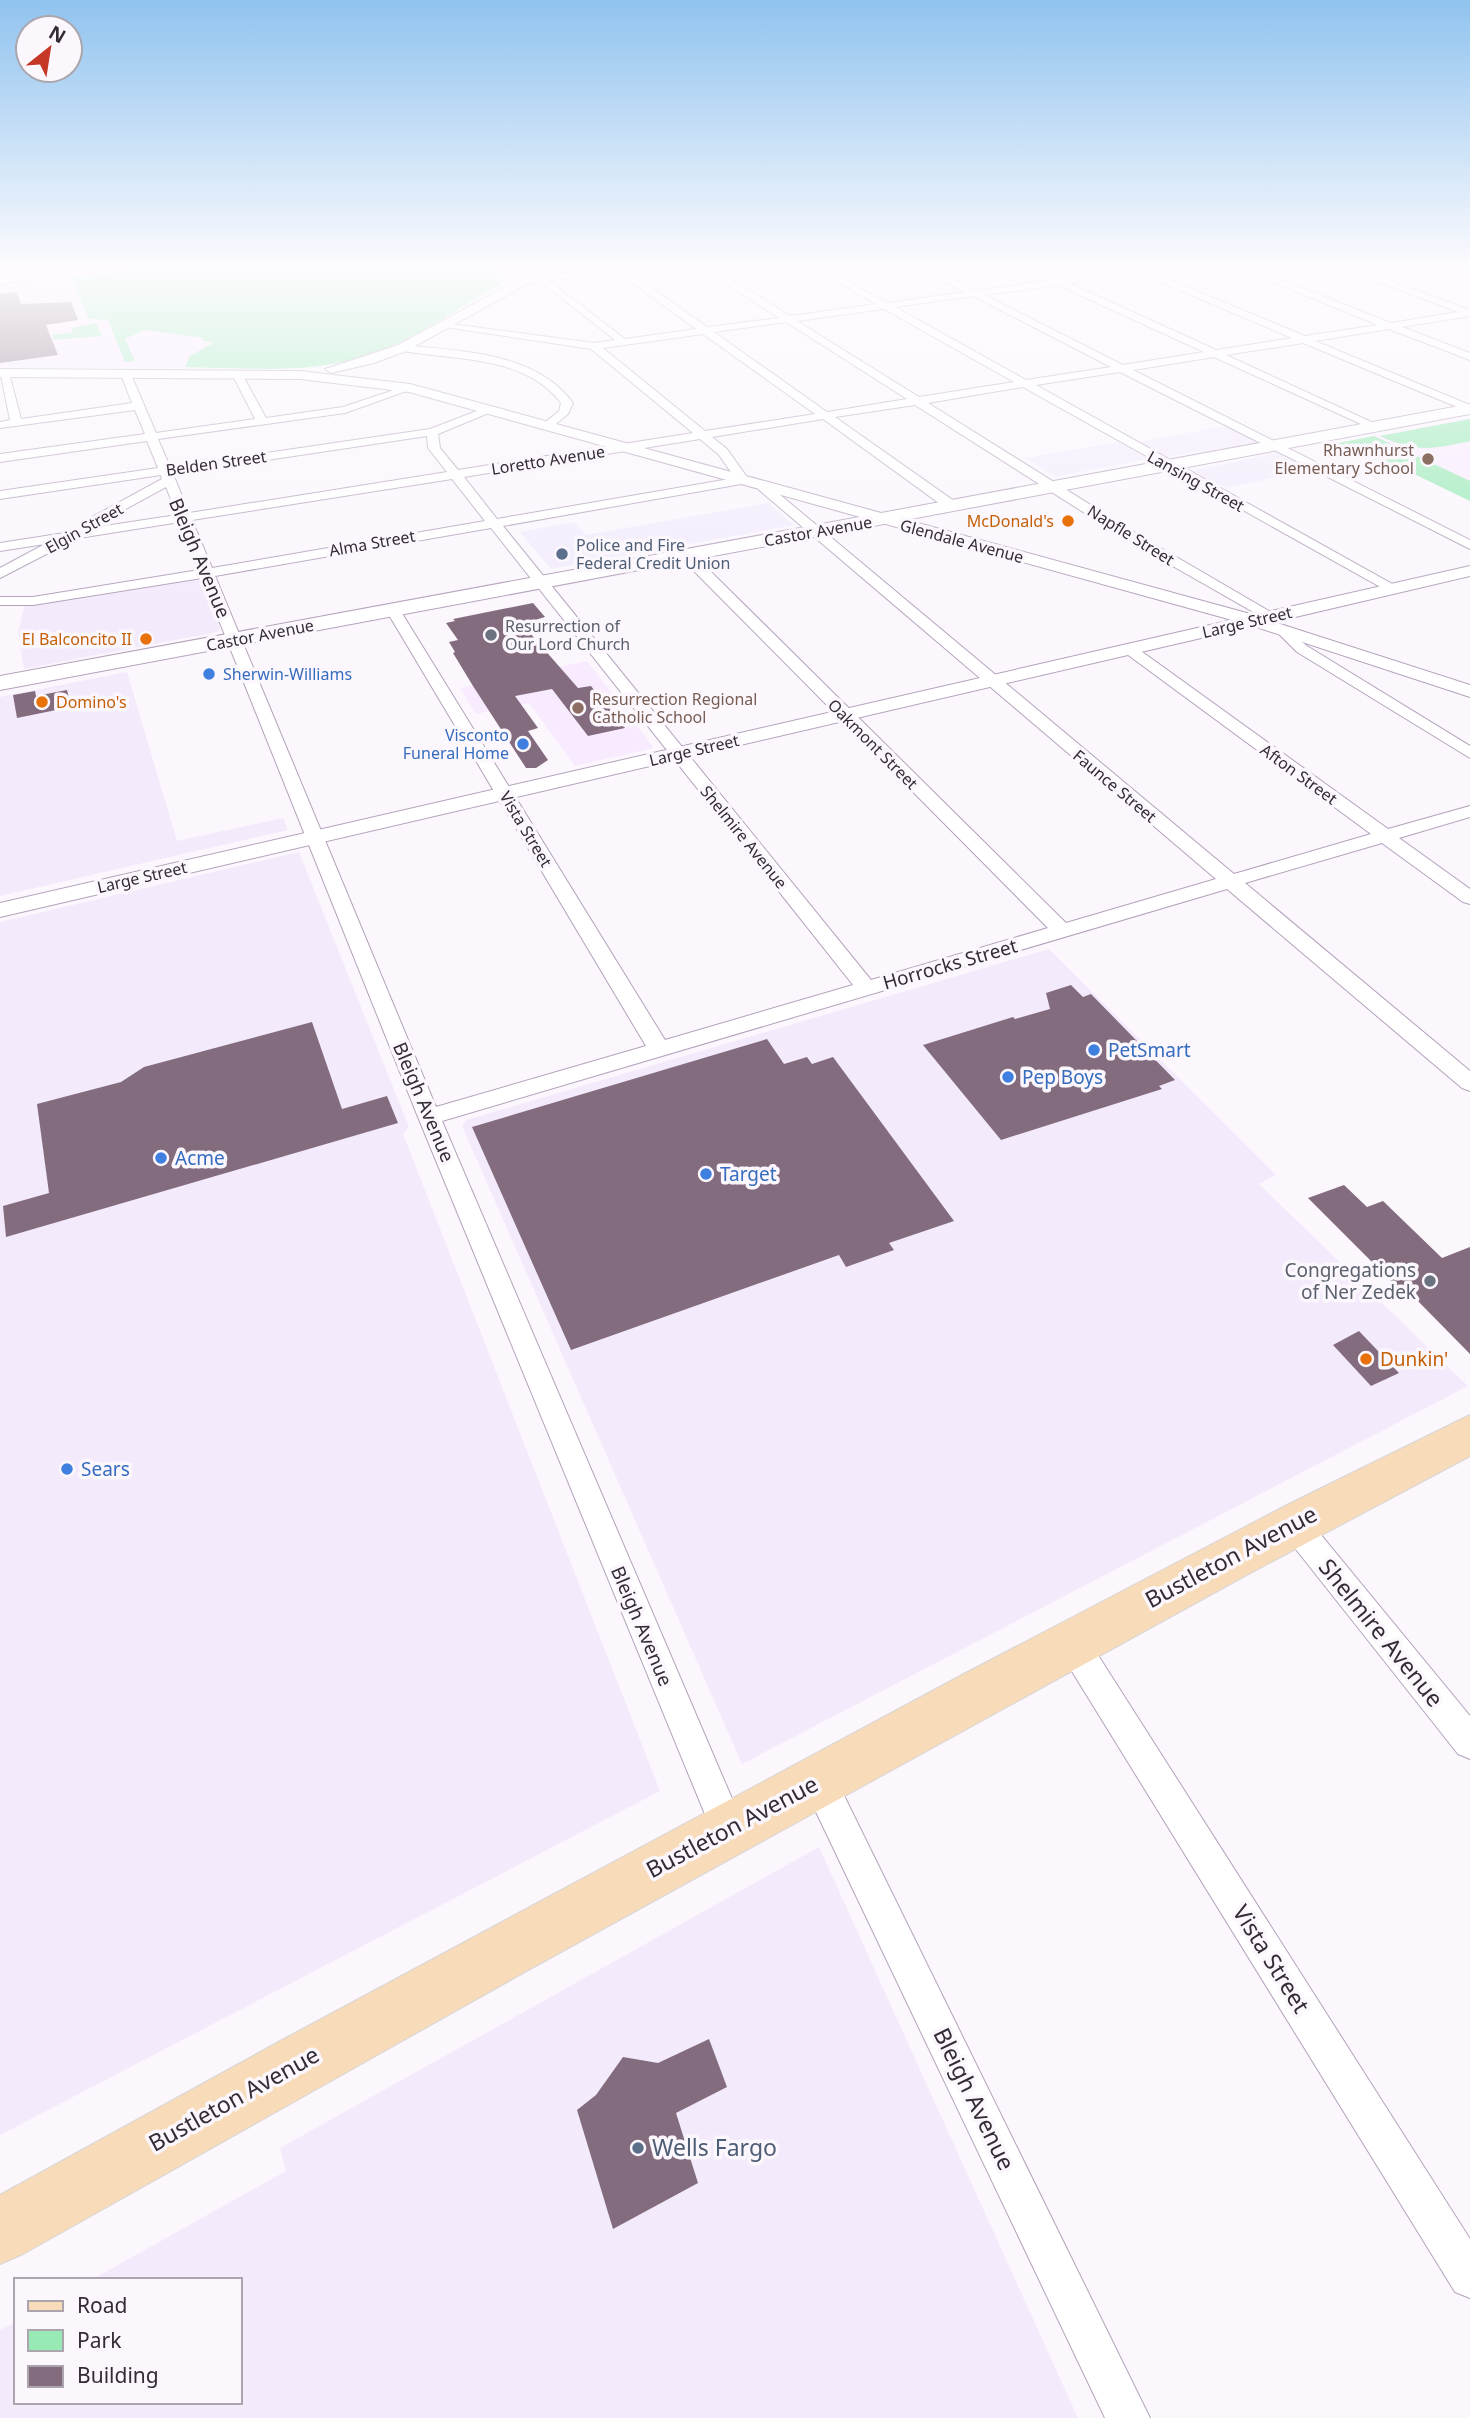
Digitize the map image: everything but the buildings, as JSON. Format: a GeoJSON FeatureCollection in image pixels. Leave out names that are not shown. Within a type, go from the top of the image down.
{"type":"FeatureCollection","features":[{"type":"Feature","properties":{"kind":"main road","name":"Castor Avenue"},"geometry":{"type":"LineString","coordinates":[[0,683],[1469,409]]}},
{"type":"Feature","properties":{"kind":"main road","name":"Bustleton Avenue"},"geometry":{"type":"LineString","coordinates":[[0,2231],[246,2091],[1071,1642],[1293,1523],[1470,1434]]}},
{"type":"Feature","properties":{"kind":"street"},"geometry":{"type":"LineString","coordinates":[[4,381],[16,423]]}},
{"type":"Feature","properties":{"kind":"street","name":"Bleigh Avenue"},"geometry":{"type":"LineString","coordinates":[[128,381],[165,476],[429,1116],[728,1829]]}},
{"type":"Feature","properties":{"kind":"street"},"geometry":{"type":"LineString","coordinates":[[241,381],[262,421]]}},
{"type":"Feature","properties":{"kind":"street","name":"Glendale Avenue"},"geometry":{"type":"LineString","coordinates":[[382,381],[623,449],[1268,622],[1470,691]]}},
{"type":"Feature","properties":{"kind":"street","name":"Glendale Avenue"},"geometry":{"type":"LineString","coordinates":[[395,381],[410,388]]}},
{"type":"Feature","properties":{"kind":"street"},"geometry":{"type":"LineString","coordinates":[[544,381],[552,384],[567,403],[564,412],[547,426]]}},
{"type":"Feature","properties":{"kind":"street"},"geometry":{"type":"LineString","coordinates":[[635,381],[723,452],[743,480]]}},
{"type":"Feature","properties":{"kind":"street"},"geometry":{"type":"LineString","coordinates":[[775,381],[952,506]]}},
{"type":"Feature","properties":{"kind":"street","name":"Napfle Street"},"geometry":{"type":"LineString","coordinates":[[887,381],[1209,583],[1303,649],[1470,753]]}},
{"type":"Feature","properties":{"kind":"street","name":"Lansing Street"},"geometry":{"type":"LineString","coordinates":[[1016,381],[1391,589]]}},
{"type":"Feature","properties":{"kind":"street","name":"Loretto Avenue"},"geometry":{"type":"LineString","coordinates":[[0,547],[1041,381]]}},
{"type":"Feature","properties":{"kind":"street"},"geometry":{"type":"LineString","coordinates":[[1145,381],[1470,545]]}},
{"type":"Feature","properties":{"kind":"street"},"geometry":{"type":"LineString","coordinates":[[1272,381],[1374,427]]}},
{"type":"Feature","properties":{"kind":"street"},"geometry":{"type":"LineString","coordinates":[[1401,381],[1469,409]]}},
{"type":"Feature","properties":{"kind":"street"},"geometry":{"type":"LineString","coordinates":[[0,458],[358,407],[410,388]]}},
{"type":"Feature","properties":{"kind":"street"},"geometry":{"type":"LineString","coordinates":[[0,425],[138,406]]}},
{"type":"Feature","properties":{"kind":"street"},"geometry":{"type":"LineString","coordinates":[[432,432],[487,410]]}},
{"type":"Feature","properties":{"kind":"street","name":"Shelmire Avenue"},"geometry":{"type":"LineString","coordinates":[[432,432],[434,448],[866,988]]}},
{"type":"Feature","properties":{"kind":"street","name":"Belden Street"},"geometry":{"type":"LineString","coordinates":[[0,495],[165,476],[432,432]]}},
{"type":"Feature","properties":{"kind":"street","name":"Elgin Street"},"geometry":{"type":"LineString","coordinates":[[0,574],[71,535],[165,476]]}},
{"type":"Feature","properties":{"kind":"street","name":"Alma Street"},"geometry":{"type":"LineString","coordinates":[[0,601],[46,599],[743,480]]}},
{"type":"Feature","properties":{"kind":"street","name":"Faunce Street"},"geometry":{"type":"LineString","coordinates":[[762,486],[1470,1083]]}},
{"type":"Feature","properties":{"kind":"street","name":"Oakmont Street"},"geometry":{"type":"LineString","coordinates":[[686,555],[1062,931]]}},
{"type":"Feature","properties":{"kind":"street","name":"Large Street"},"geometry":{"type":"LineString","coordinates":[[0,910],[845,716],[990,680],[1268,622],[1470,571]]}},
{"type":"Feature","properties":{"kind":"street"},"geometry":{"type":"LineString","coordinates":[[1204,607],[1217,600],[1209,583]]}},
{"type":"Feature","properties":{"kind":"street","name":"Vista Street"},"geometry":{"type":"LineString","coordinates":[[393,610],[659,1049]]}},
{"type":"Feature","properties":{"kind":"street","name":"Afton Street"},"geometry":{"type":"LineString","coordinates":[[1129,649],[1470,898]]}},
{"type":"Feature","properties":{"kind":"street"},"geometry":{"type":"LineString","coordinates":[[1355,653],[1351,663],[1362,686]]}},
{"type":"Feature","properties":{"kind":"street","name":"Horrocks Street"},"geometry":{"type":"LineString","coordinates":[[429,1116],[1470,811]]}},
{"type":"Feature","properties":{"kind":"street","name":"Shelmire Avenue"},"geometry":{"type":"LineString","coordinates":[[1293,1523],[1470,1742]]}},
{"type":"Feature","properties":{"kind":"street","name":"Vista Street"},"geometry":{"type":"LineString","coordinates":[[1071,1642],[1470,2277]]}},
{"type":"Feature","properties":{"kind":"street","name":"Bleigh Avenue"},"geometry":{"type":"LineString","coordinates":[[819,1781],[1128,2418]]}},
{"type":"Feature","properties":{"kind":"shaded area","name":"Rhawnhurst Elementary School"},"geometry":{"type":"Polygon","coordinates":[[[1470,418],[1470,501],[1383,459],[1373,460],[1338,443],[1470,418]]]}},
{"type":"Feature","properties":{"kind":"shaded area"},"geometry":{"type":"Polygon","coordinates":[[[1226,426],[1259,442],[1165,457],[1138,442],[1226,426]]]}},
{"type":"Feature","properties":{"kind":"shaded area"},"geometry":{"type":"Polygon","coordinates":[[[1118,442],[1148,459],[1055,477],[1026,458],[1118,442]]]}},
{"type":"Feature","properties":{"kind":"shaded area"},"geometry":{"type":"Polygon","coordinates":[[[1277,453],[1303,466],[1292,468],[1296,473],[1226,488],[1191,471],[1277,453]]]}},
{"type":"Feature","properties":{"kind":"shaded area"},"geometry":{"type":"Polygon","coordinates":[[[768,503],[794,525],[551,569],[520,532],[574,522],[586,535],[768,503]]]}},
{"type":"Feature","properties":{"kind":"shaded area"},"geometry":{"type":"Polygon","coordinates":[[[199,576],[220,629],[217,632],[24,669],[18,633],[25,604],[199,576]]]}},
{"type":"Feature","properties":{"kind":"shaded area","name":"Resurrection Regional Catholic School"},"geometry":{"type":"Polygon","coordinates":[[[587,661],[654,748],[575,766],[529,703],[476,714],[460,688],[587,661]]]}},
{"type":"Feature","properties":{"kind":"shaded area"},"geometry":{"type":"Polygon","coordinates":[[[127,672],[177,841],[283,818],[288,830],[0,896],[0,697],[127,672]]]}},
{"type":"Feature","properties":{"kind":"shaded area"},"geometry":{"type":"Polygon","coordinates":[[[299,852],[409,1127],[403,1134],[660,1791],[0,2135],[0,922],[299,852]]]}},
{"type":"Feature","properties":{"kind":"shaded area"},"geometry":{"type":"Polygon","coordinates":[[[1049,949],[1276,1175],[1259,1184],[1468,1386],[742,1764],[462,1126],[466,1120],[1049,949]]]}},
{"type":"Feature","properties":{"kind":"shaded area"},"geometry":{"type":"Polygon","coordinates":[[[819,1847],[1078,2418],[0,2418],[0,2330],[14,2323],[14,2404],[242,2404],[242,2278],[95,2278],[286,2171],[280,2148],[819,1847]]]}},
{"type":"Feature","properties":{"kind":"green space"},"geometry":{"type":"Polygon","coordinates":[[[1470,419],[1470,441],[1445,446],[1415,447],[1380,436],[1470,419]]]}},
{"type":"Feature","properties":{"kind":"green space"},"geometry":{"type":"Polygon","coordinates":[[[1374,436],[1470,481],[1470,501],[1383,459],[1373,460],[1338,443],[1374,436]]]}},
{"type":"Feature","properties":{"kind":"place","name":"Rhawnhurst Elementary School"},"geometry":{"type":"Point","coordinates":[1428,459]}},
{"type":"Feature","properties":{"kind":"place","name":"McDonald's"},"geometry":{"type":"Point","coordinates":[1068,521]}},
{"type":"Feature","properties":{"kind":"place","name":"Police and Fire Federal Credit Union"},"geometry":{"type":"Point","coordinates":[562,554]}},
{"type":"Feature","properties":{"kind":"place","name":"Resurrection of Our Lord Church"},"geometry":{"type":"Point","coordinates":[491,635]}},
{"type":"Feature","properties":{"kind":"place","name":"El Balconcito II"},"geometry":{"type":"Point","coordinates":[146,639]}},
{"type":"Feature","properties":{"kind":"place","name":"Sherwin-Williams"},"geometry":{"type":"Point","coordinates":[209,674]}},
{"type":"Feature","properties":{"kind":"place","name":"Domino's"},"geometry":{"type":"Point","coordinates":[42,702]}},
{"type":"Feature","properties":{"kind":"place","name":"Resurrection Regional Catholic School"},"geometry":{"type":"Point","coordinates":[578,708]}},
{"type":"Feature","properties":{"kind":"place","name":"Visconto Funeral Home"},"geometry":{"type":"Point","coordinates":[523,744]}},
{"type":"Feature","properties":{"kind":"place","name":"PetSmart"},"geometry":{"type":"Point","coordinates":[1094,1050]}},
{"type":"Feature","properties":{"kind":"place","name":"Pep Boys"},"geometry":{"type":"Point","coordinates":[1008,1077]}},
{"type":"Feature","properties":{"kind":"place","name":"Acme"},"geometry":{"type":"Point","coordinates":[161,1158]}},
{"type":"Feature","properties":{"kind":"place","name":"Target"},"geometry":{"type":"Point","coordinates":[706,1174]}},
{"type":"Feature","properties":{"kind":"place","name":"Congregations of Ner Zedek"},"geometry":{"type":"Point","coordinates":[1430,1281]}},
{"type":"Feature","properties":{"kind":"place","name":"Dunkin'"},"geometry":{"type":"Point","coordinates":[1366,1359]}},
{"type":"Feature","properties":{"kind":"place","name":"Sears"},"geometry":{"type":"Point","coordinates":[67,1469]}},
{"type":"Feature","properties":{"kind":"place","name":"Wells Fargo"},"geometry":{"type":"Point","coordinates":[638,2148]}}]}
